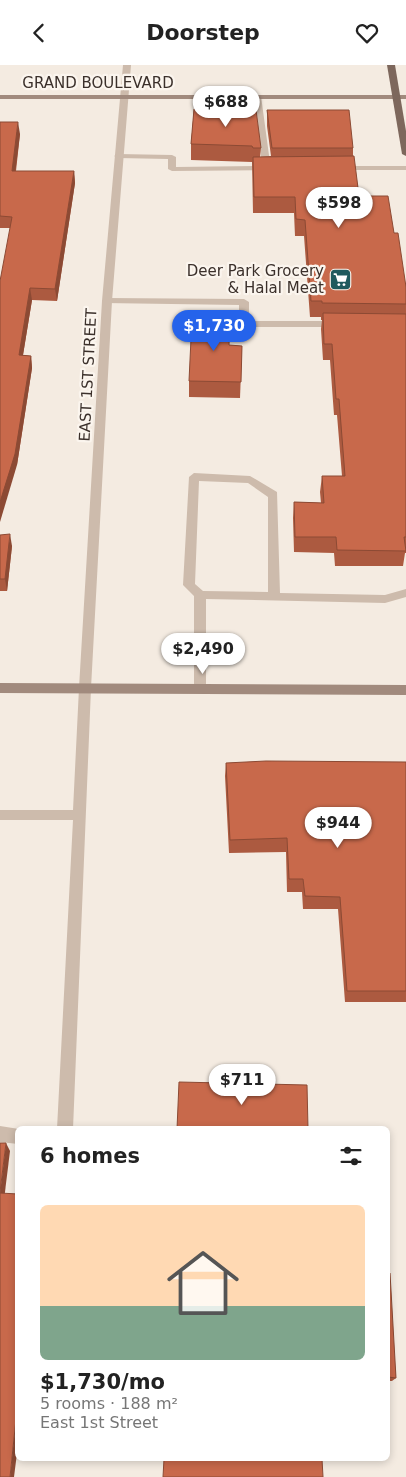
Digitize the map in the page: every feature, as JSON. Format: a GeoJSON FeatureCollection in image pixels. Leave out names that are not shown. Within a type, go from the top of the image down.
{"type":"FeatureCollection","features":[{"type":"Feature","properties":{"kind":"main road"},"geometry":{"type":"LineString","coordinates":[[391,65],[402,97],[406,154]]}},
{"type":"Feature","properties":{"kind":"street","name":"EAST 1ST STREET"},"geometry":{"type":"LineString","coordinates":[[65,1126],[107,301],[127,65]]}},
{"type":"Feature","properties":{"kind":"street"},"geometry":{"type":"LineString","coordinates":[[256,96],[266,168]]}},
{"type":"Feature","properties":{"kind":"street","name":"GRAND BOULEVARD"},"geometry":{"type":"LineString","coordinates":[[0,97],[402,97]]}},
{"type":"Feature","properties":{"kind":"street"},"geometry":{"type":"LineString","coordinates":[[118,156],[172,157],[172,169],[275,168]]}},
{"type":"Feature","properties":{"kind":"street"},"geometry":{"type":"LineString","coordinates":[[332,168],[406,168]]}},
{"type":"Feature","properties":{"kind":"street"},"geometry":{"type":"LineString","coordinates":[[107,301],[244,302],[244,324],[351,324]]}},
{"type":"Feature","properties":{"kind":"street"},"geometry":{"type":"LineString","coordinates":[[274,597],[273,495],[250,480],[194,477],[189,585],[200,595],[274,597],[385,599],[406,593]]}},
{"type":"Feature","properties":{"kind":"street"},"geometry":{"type":"LineString","coordinates":[[200,595],[200,689]]}},
{"type":"Feature","properties":{"kind":"street"},"geometry":{"type":"LineString","coordinates":[[0,688],[406,690]]}},
{"type":"Feature","properties":{"kind":"street"},"geometry":{"type":"LineString","coordinates":[[0,815],[80,815]]}},
{"type":"Feature","properties":{"kind":"street"},"geometry":{"type":"LineString","coordinates":[[0,1134],[15,1136]]}},
{"type":"Feature","properties":{"kind":"building"},"geometry":{"type":"Polygon","coordinates":[[[194,109],[256,110],[261,148],[191,144],[194,109]]]}},
{"type":"Feature","properties":{"kind":"building"},"geometry":{"type":"Polygon","coordinates":[[[267,110],[349,110],[353,148],[272,148],[267,110]]]}},
{"type":"Feature","properties":{"kind":"building"},"geometry":{"type":"Polygon","coordinates":[[[0,122],[18,122],[12,171],[74,171],[55,289],[30,288],[19,355],[31,356],[15,454],[0,502],[0,281],[12,217],[0,216],[0,122]]]}},
{"type":"Feature","properties":{"kind":"building"},"geometry":{"type":"Polygon","coordinates":[[[354,156],[359,196],[388,196],[394,233],[398,233],[406,287],[406,304],[322,303],[322,301],[311,301],[305,220],[296,219],[295,197],[254,197],[253,157],[354,156]]]}},
{"type":"Feature","properties":{"kind":"building"},"geometry":{"type":"Polygon","coordinates":[[[323,313],[406,314],[406,537],[404,537],[406,551],[337,550],[336,537],[295,537],[294,502],[324,503],[322,476],[345,476],[339,399],[336,399],[332,344],[324,344],[323,313]]]}},
{"type":"Feature","properties":{"kind":"building"},"geometry":{"type":"Polygon","coordinates":[[[192,318],[230,319],[229,345],[242,346],[241,382],[189,381],[192,318]]]}},
{"type":"Feature","properties":{"kind":"building"},"geometry":{"type":"Polygon","coordinates":[[[10,534],[5,579],[0,579],[0,535],[10,534]]]}},
{"type":"Feature","properties":{"kind":"building"},"geometry":{"type":"Polygon","coordinates":[[[266,761],[406,762],[406,991],[347,991],[340,897],[305,896],[303,879],[289,879],[287,838],[230,840],[226,763],[266,761]]]}},
{"type":"Feature","properties":{"kind":"building"},"geometry":{"type":"Polygon","coordinates":[[[179,1082],[307,1085],[308,1126],[177,1126],[179,1082]]]}},
{"type":"Feature","properties":{"kind":"building"},"geometry":{"type":"Polygon","coordinates":[[[0,1143],[6,1143],[0,1192],[0,1143]]]}},
{"type":"Feature","properties":{"kind":"building"},"geometry":{"type":"Polygon","coordinates":[[[0,1193],[15,1194],[15,1429],[10,1477],[0,1477],[0,1193]]]}},
{"type":"Feature","properties":{"kind":"building"},"geometry":{"type":"Polygon","coordinates":[[[390,1273],[396,1378],[390,1377],[390,1273]]]}},
{"type":"Feature","properties":{"kind":"building"},"geometry":{"type":"Polygon","coordinates":[[[164,1461],[322,1461],[323,1477],[163,1477],[164,1461]]]}},
{"type":"Feature","properties":{"kind":"place","name":"Deer Park Grocery & Halal Meat"},"geometry":{"type":"Point","coordinates":[340,280]}}]}
